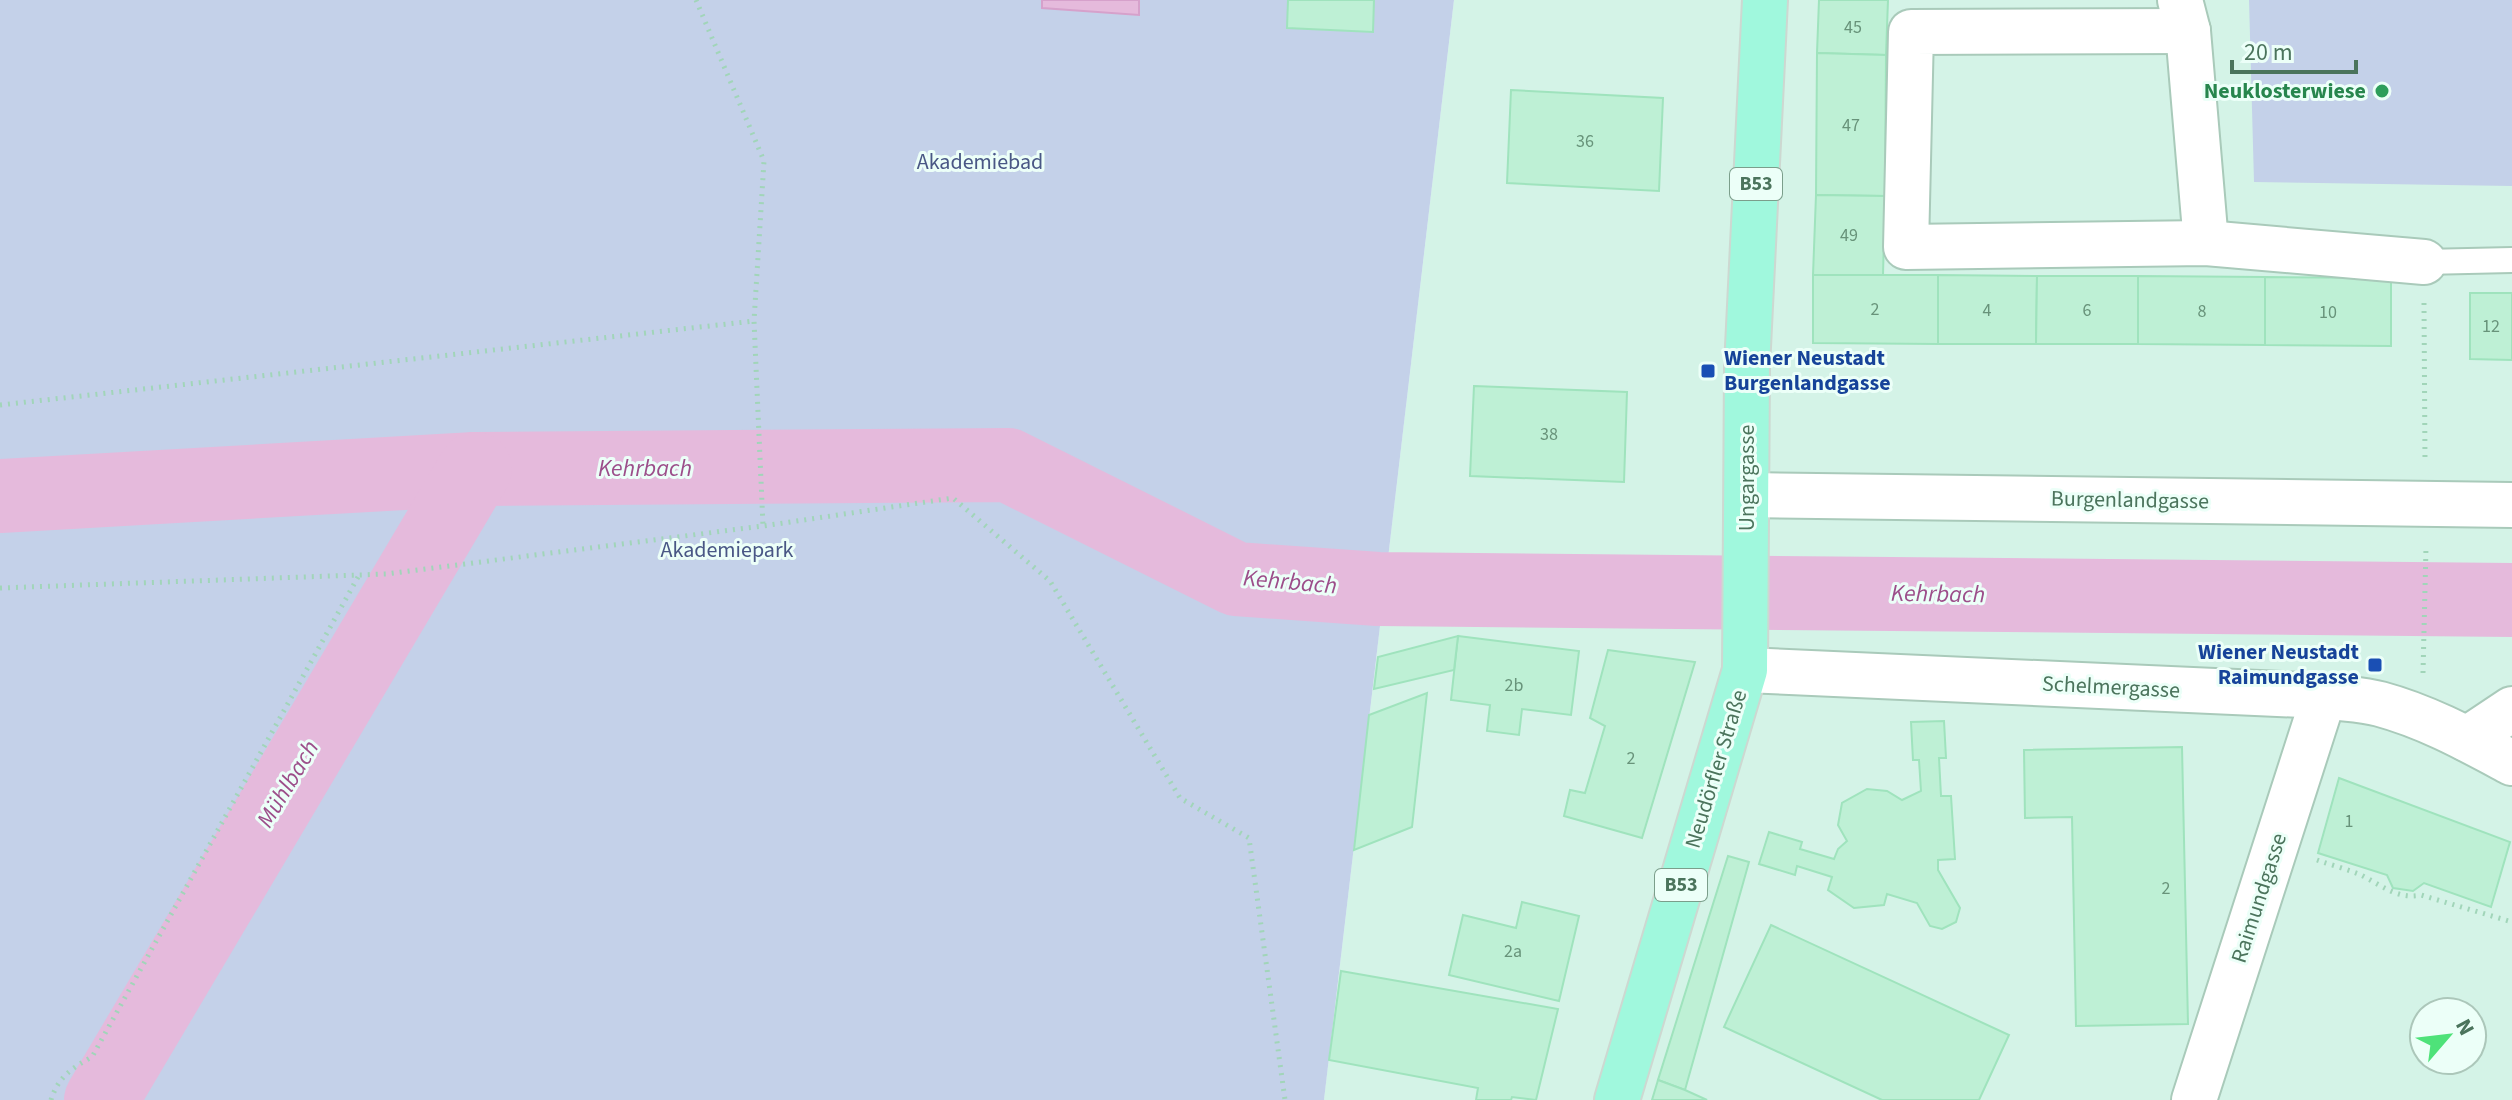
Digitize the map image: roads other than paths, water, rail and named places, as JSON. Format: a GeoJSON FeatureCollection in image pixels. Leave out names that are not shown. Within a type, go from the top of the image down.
{"type":"FeatureCollection","features":[{"type":"Feature","properties":{"kind":"main road","name":"Ungargasse"},"geometry":{"type":"LineString","coordinates":[[1746,621],[1747,367],[1765,0]]}},
{"type":"Feature","properties":{"kind":"main road","name":"Neudörfler Straße"},"geometry":{"type":"LineString","coordinates":[[1617,1100],[1745,670],[1746,621]]}},
{"type":"Feature","properties":{"kind":"street"},"geometry":{"type":"LineString","coordinates":[[2206,243],[2184,16],[1911,32],[1906,247],[2206,243],[2424,262]]}},
{"type":"Feature","properties":{"kind":"street","name":"Burgenlandgasse"},"geometry":{"type":"LineString","coordinates":[[1747,495],[2426,523],[2512,505]]}},
{"type":"Feature","properties":{"kind":"street","name":"Schelmergasse"},"geometry":{"type":"LineString","coordinates":[[1745,670],[2324,696],[2377,703],[2421,717],[2512,763]]}},
{"type":"Feature","properties":{"kind":"street","name":"Raimundgasse"},"geometry":{"type":"LineString","coordinates":[[2194,1100],[2324,696]]}},
{"type":"Feature","properties":{"kind":"street"},"geometry":{"type":"LineString","coordinates":[[2467,739],[2512,709]]}},
{"type":"Feature","properties":{"kind":"lane"},"geometry":{"type":"LineString","coordinates":[[2424,262],[2512,260]]}},
{"type":"Feature","properties":{"kind":"waterway","name":"Kehrbach"},"geometry":{"type":"LineString","coordinates":[[0,496],[475,469],[1008,465],[1236,579],[1378,589],[2512,600]]}},
{"type":"Feature","properties":{"kind":"waterway","name":"Mühlbach"},"geometry":{"type":"LineString","coordinates":[[101,1100],[475,469]]}},
{"type":"Feature","properties":{"kind":"place","name":"Neuklosterwiese"},"geometry":{"type":"Point","coordinates":[2382,91]}},
{"type":"Feature","properties":{"kind":"place","name":"Wiener Neustadt Burgenlandgasse"},"geometry":{"type":"Point","coordinates":[1708,371]}},
{"type":"Feature","properties":{"kind":"place","name":"Wiener Neustadt Raimundgasse"},"geometry":{"type":"Point","coordinates":[2375,665]}},
{"type":"Feature","properties":{"kind":"park label","name":"Akademiebad"},"geometry":{"type":"Point","coordinates":[980,162]}},
{"type":"Feature","properties":{"kind":"park label","name":"Akademiepark"},"geometry":{"type":"Point","coordinates":[727,550]}}]}
